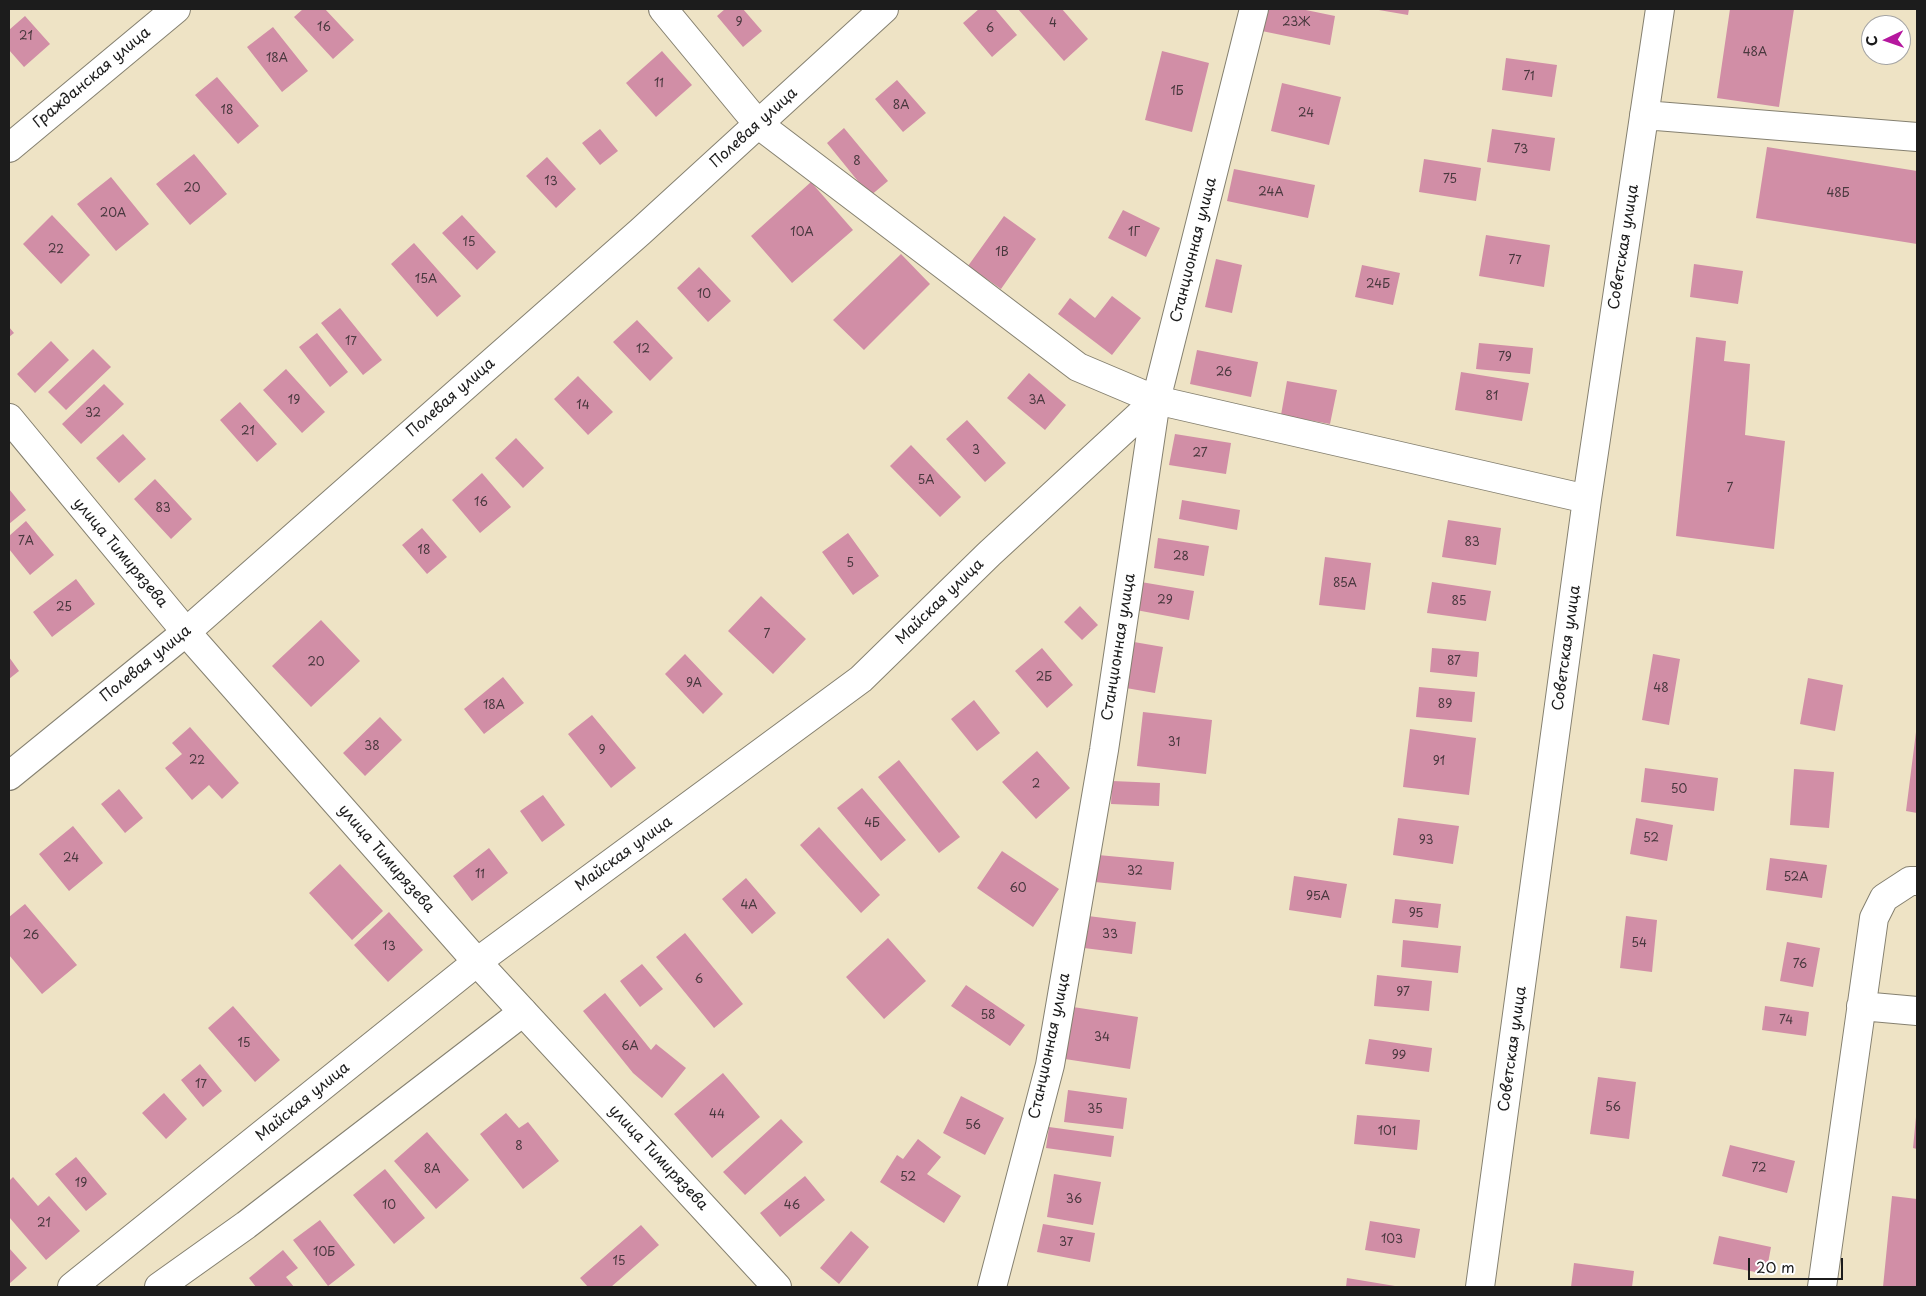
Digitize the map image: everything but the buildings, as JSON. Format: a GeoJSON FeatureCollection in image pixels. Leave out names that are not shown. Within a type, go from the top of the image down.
{"type":"FeatureCollection","features":[{"type":"Feature","properties":{"kind":"street","name":"Гражданская улица"},"geometry":{"type":"LineString","coordinates":[[9,148],[176,9]]}},
{"type":"Feature","properties":{"kind":"street"},"geometry":{"type":"LineString","coordinates":[[663,9],[758,124],[1078,367],[1156,400],[1587,499]]}},
{"type":"Feature","properties":{"kind":"street","name":"Полевая улица"},"geometry":{"type":"LineString","coordinates":[[9,776],[186,632],[640,232],[884,9]]}},
{"type":"Feature","properties":{"kind":"street","name":"Станционная улица"},"geometry":{"type":"LineString","coordinates":[[992,1287],[1050,1065],[1104,750],[1156,400],[1254,9]]}},
{"type":"Feature","properties":{"kind":"street","name":"Советская улица"},"geometry":{"type":"LineString","coordinates":[[1480,1287],[1587,499],[1660,9]]}},
{"type":"Feature","properties":{"kind":"street"},"geometry":{"type":"LineString","coordinates":[[1644,115],[1917,137]]}},
{"type":"Feature","properties":{"kind":"street","name":"Майская улица"},"geometry":{"type":"LineString","coordinates":[[72,1287],[478,962],[861,679],[989,554],[1156,400]]}},
{"type":"Feature","properties":{"kind":"street","name":"улица Тимирязева"},"geometry":{"type":"LineString","coordinates":[[9,418],[186,632],[523,1012],[777,1287]]}},
{"type":"Feature","properties":{"kind":"street"},"geometry":{"type":"LineString","coordinates":[[1822,1287],[1874,918],[1884,898],[1910,881],[1917,881]]}},
{"type":"Feature","properties":{"kind":"street"},"geometry":{"type":"LineString","coordinates":[[1861,1006],[1917,1011]]}},
{"type":"Feature","properties":{"kind":"street"},"geometry":{"type":"LineString","coordinates":[[159,1287],[246,1225],[523,1012]]}}]}
